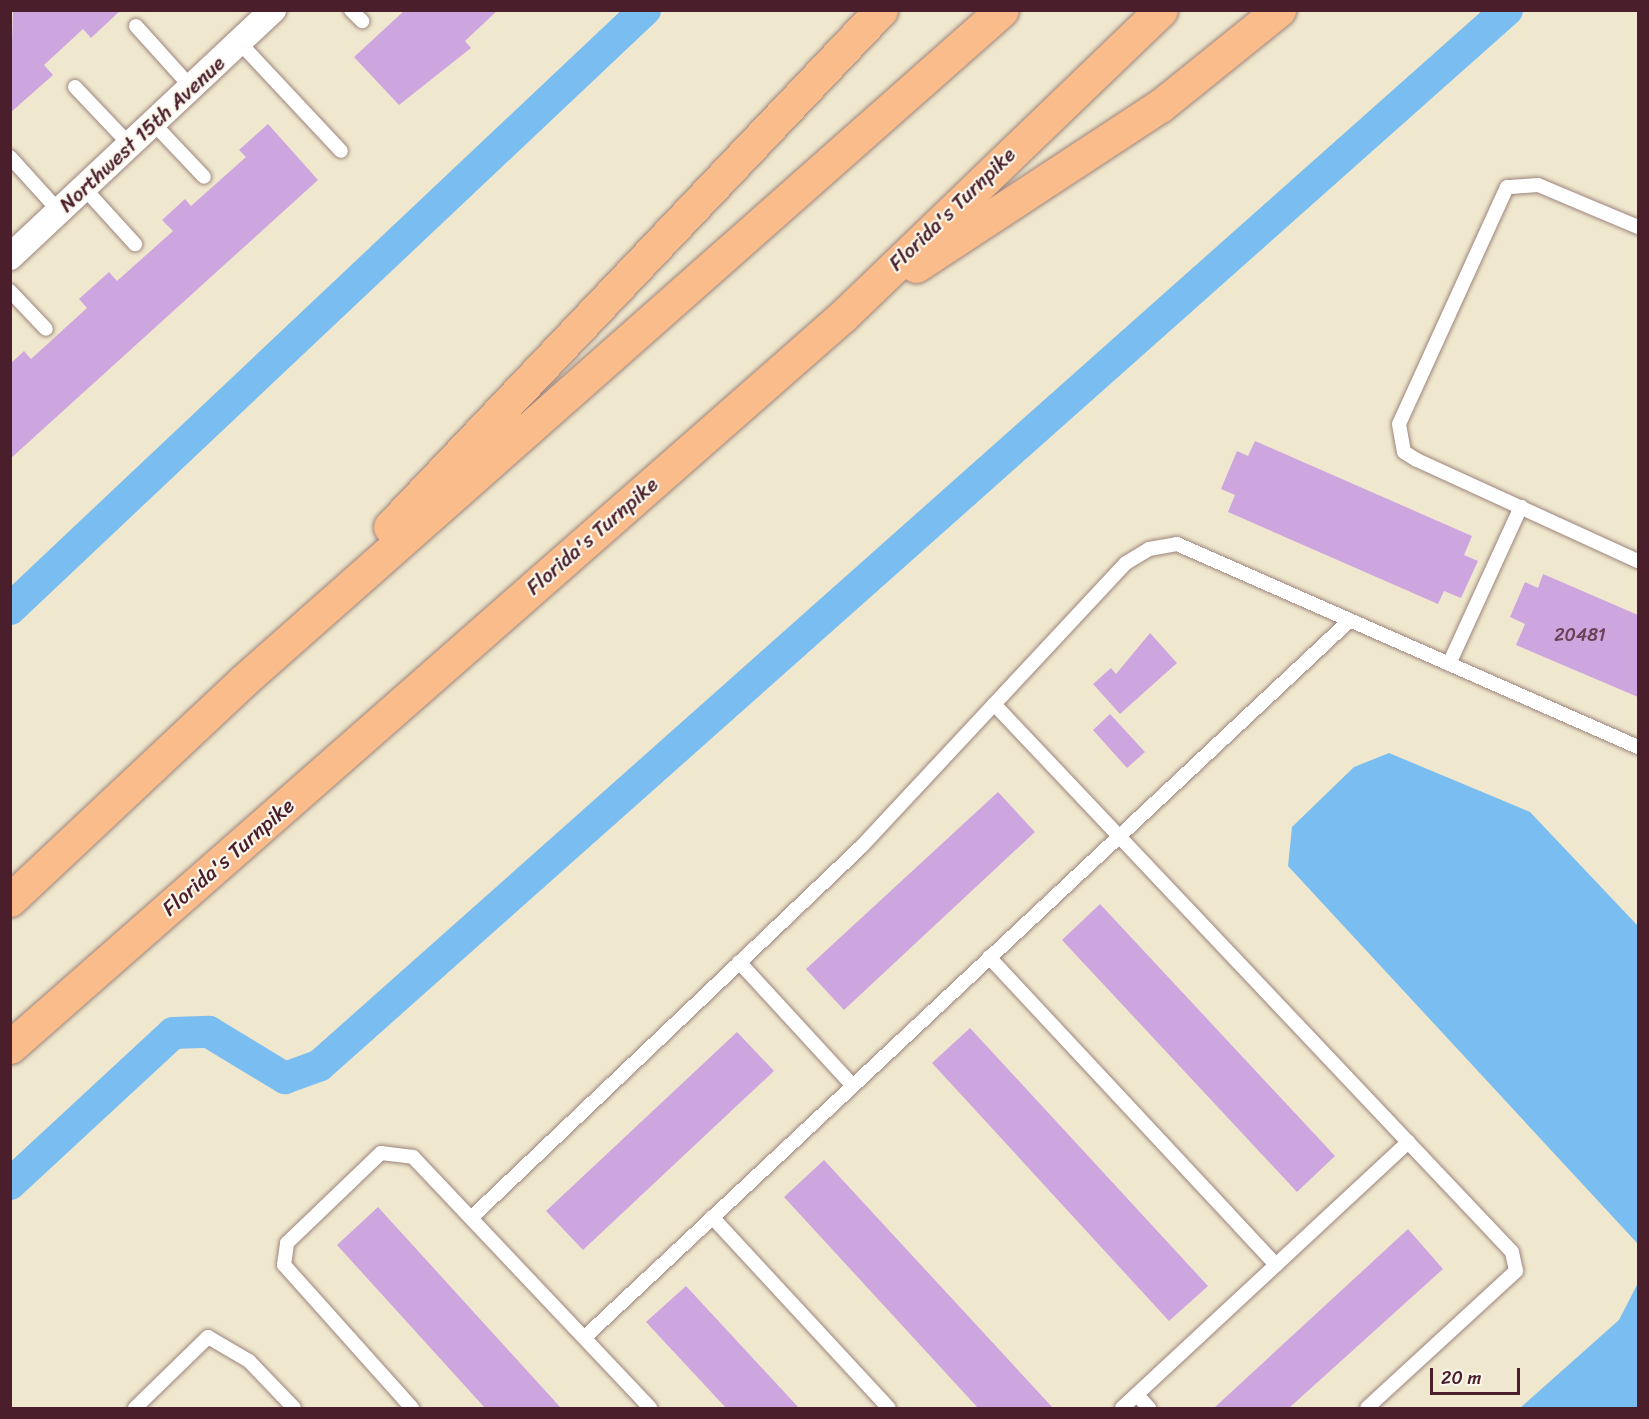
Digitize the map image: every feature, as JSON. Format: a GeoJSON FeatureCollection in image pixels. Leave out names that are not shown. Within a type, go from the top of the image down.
{"type":"FeatureCollection","features":[{"type":"Feature","properties":{"kind":"highway"},"geometry":{"type":"LineString","coordinates":[[242,682],[881,10]]}},
{"type":"Feature","properties":{"kind":"highway"},"geometry":{"type":"LineString","coordinates":[[10,900],[242,682],[1002,10]]}},
{"type":"Feature","properties":{"kind":"highway","name":"Florida's Turnpike"},"geometry":{"type":"LineString","coordinates":[[10,1047],[843,316],[1161,10]]}},
{"type":"Feature","properties":{"kind":"highway"},"geometry":{"type":"LineString","coordinates":[[843,316],[1160,106],[1279,10]]}},
{"type":"Feature","properties":{"kind":"street","name":"Northwest 15th Avenue"},"geometry":{"type":"LineString","coordinates":[[10,257],[240,42],[261,14]]}},
{"type":"Feature","properties":{"kind":"lane"},"geometry":{"type":"LineString","coordinates":[[351,10],[362,21]]}},
{"type":"Feature","properties":{"kind":"lane"},"geometry":{"type":"LineString","coordinates":[[135,27],[191,87]]}},
{"type":"Feature","properties":{"kind":"lane"},"geometry":{"type":"LineString","coordinates":[[240,42],[341,151]]}},
{"type":"Feature","properties":{"kind":"lane"},"geometry":{"type":"LineString","coordinates":[[75,87],[130,146]]}},
{"type":"Feature","properties":{"kind":"lane"},"geometry":{"type":"LineString","coordinates":[[153,123],[204,177]]}},
{"type":"Feature","properties":{"kind":"lane"},"geometry":{"type":"LineString","coordinates":[[10,157],[60,211]]}},
{"type":"Feature","properties":{"kind":"lane"},"geometry":{"type":"LineString","coordinates":[[1638,227],[1538,185],[1507,187],[1399,424],[1404,452],[1638,561]]}},
{"type":"Feature","properties":{"kind":"lane"},"geometry":{"type":"LineString","coordinates":[[84,188],[135,244]]}},
{"type":"Feature","properties":{"kind":"lane"},"geometry":{"type":"LineString","coordinates":[[10,291],[46,329]]}},
{"type":"Feature","properties":{"kind":"lane"},"geometry":{"type":"LineString","coordinates":[[1449,664],[1521,507]]}},
{"type":"Feature","properties":{"kind":"lane"},"geometry":{"type":"LineString","coordinates":[[471,1218],[861,847],[1126,563],[1149,549],[1177,544],[1638,747]]}},
{"type":"Feature","properties":{"kind":"lane"},"geometry":{"type":"LineString","coordinates":[[585,1336],[1350,620]]}},
{"type":"Feature","properties":{"kind":"lane"},"geometry":{"type":"LineString","coordinates":[[994,704],[1512,1252],[1516,1271],[1366,1408]]}},
{"type":"Feature","properties":{"kind":"lane"},"geometry":{"type":"LineString","coordinates":[[989,957],[1276,1265]]}},
{"type":"Feature","properties":{"kind":"lane"},"geometry":{"type":"LineString","coordinates":[[739,962],[852,1085]]}},
{"type":"Feature","properties":{"kind":"lane"},"geometry":{"type":"LineString","coordinates":[[1122,1408],[1408,1142]]}},
{"type":"Feature","properties":{"kind":"lane"},"geometry":{"type":"LineString","coordinates":[[412,1408],[300,1287],[285,1265],[287,1243],[381,1153],[413,1157],[585,1336],[650,1408]]}},
{"type":"Feature","properties":{"kind":"lane"},"geometry":{"type":"LineString","coordinates":[[712,1217],[889,1408]]}},
{"type":"Feature","properties":{"kind":"lane"},"geometry":{"type":"LineString","coordinates":[[135,1408],[208,1336],[249,1361],[294,1408]]}},
{"type":"Feature","properties":{"kind":"lane"},"geometry":{"type":"LineString","coordinates":[[1137,1395],[1149,1408]]}},
{"type":"Feature","properties":{"kind":"water"},"geometry":{"type":"Polygon","coordinates":[[[1389,753],[1530,812],[1638,926],[1638,1244],[1288,866],[1292,827],[1354,767],[1389,753]]]}},
{"type":"Feature","properties":{"kind":"water"},"geometry":{"type":"Polygon","coordinates":[[[1638,1283],[1638,1408],[1520,1408],[1619,1320],[1638,1283]]]}},
{"type":"Feature","properties":{"kind":"building"},"geometry":{"type":"Polygon","coordinates":[[[13,10],[121,10],[91,38],[83,29],[44,65],[53,75],[10,113],[13,10]]]}},
{"type":"Feature","properties":{"kind":"building"},"geometry":{"type":"Polygon","coordinates":[[[405,10],[498,10],[465,41],[471,48],[399,105],[354,57],[405,10]]]}},
{"type":"Feature","properties":{"kind":"building"},"geometry":{"type":"Polygon","coordinates":[[[268,124],[318,180],[10,459],[10,364],[24,351],[31,359],[87,308],[79,299],[109,272],[117,281],[173,231],[162,220],[185,199],[191,206],[246,157],[239,150],[268,124]]]}},
{"type":"Feature","properties":{"kind":"building"},"geometry":{"type":"Polygon","coordinates":[[[1255,441],[1472,536],[1464,555],[1478,561],[1461,598],[1444,591],[1438,604],[1228,512],[1235,495],[1221,489],[1237,451],[1248,456],[1255,441]]]}},
{"type":"Feature","properties":{"kind":"building"},"geometry":{"type":"Polygon","coordinates":[[[1543,574],[1638,615],[1638,697],[1516,645],[1525,624],[1510,617],[1525,582],[1538,588],[1543,574]]]}},
{"type":"Feature","properties":{"kind":"building"},"geometry":{"type":"Polygon","coordinates":[[[1150,633],[1177,663],[1120,714],[1093,684],[1111,668],[1116,674],[1150,633]]]}},
{"type":"Feature","properties":{"kind":"building"},"geometry":{"type":"Polygon","coordinates":[[[1110,714],[1145,752],[1127,768],[1093,730],[1110,714]]]}},
{"type":"Feature","properties":{"kind":"building"},"geometry":{"type":"Polygon","coordinates":[[[998,792],[1035,832],[844,1010],[806,969],[998,792]]]}},
{"type":"Feature","properties":{"kind":"building"},"geometry":{"type":"Polygon","coordinates":[[[1100,904],[1335,1156],[1297,1192],[1062,940],[1100,904]]]}},
{"type":"Feature","properties":{"kind":"building"},"geometry":{"type":"Polygon","coordinates":[[[970,1028],[1208,1286],[1169,1321],[932,1063],[970,1028]]]}},
{"type":"Feature","properties":{"kind":"building"},"geometry":{"type":"Polygon","coordinates":[[[737,1032],[774,1071],[583,1250],[546,1211],[737,1032]]]}},
{"type":"Feature","properties":{"kind":"building"},"geometry":{"type":"Polygon","coordinates":[[[824,1160],[1053,1408],[978,1408],[784,1197],[824,1160]]]}},
{"type":"Feature","properties":{"kind":"building"},"geometry":{"type":"Polygon","coordinates":[[[378,1207],[561,1408],[485,1408],[337,1245],[378,1207]]]}},
{"type":"Feature","properties":{"kind":"building"},"geometry":{"type":"Polygon","coordinates":[[[1408,1229],[1443,1269],[1289,1408],[1214,1408],[1408,1229]]]}},
{"type":"Feature","properties":{"kind":"building"},"geometry":{"type":"Polygon","coordinates":[[[686,1286],[799,1408],[726,1408],[646,1322],[686,1286]]]}},
{"type":"Feature","properties":{"kind":"waterway"},"geometry":{"type":"LineString","coordinates":[[10,609],[645,10]]}},
{"type":"Feature","properties":{"kind":"waterway"},"geometry":{"type":"LineString","coordinates":[[10,1184],[173,1033],[209,1032],[285,1078],[320,1065],[1507,10]]}}]}
